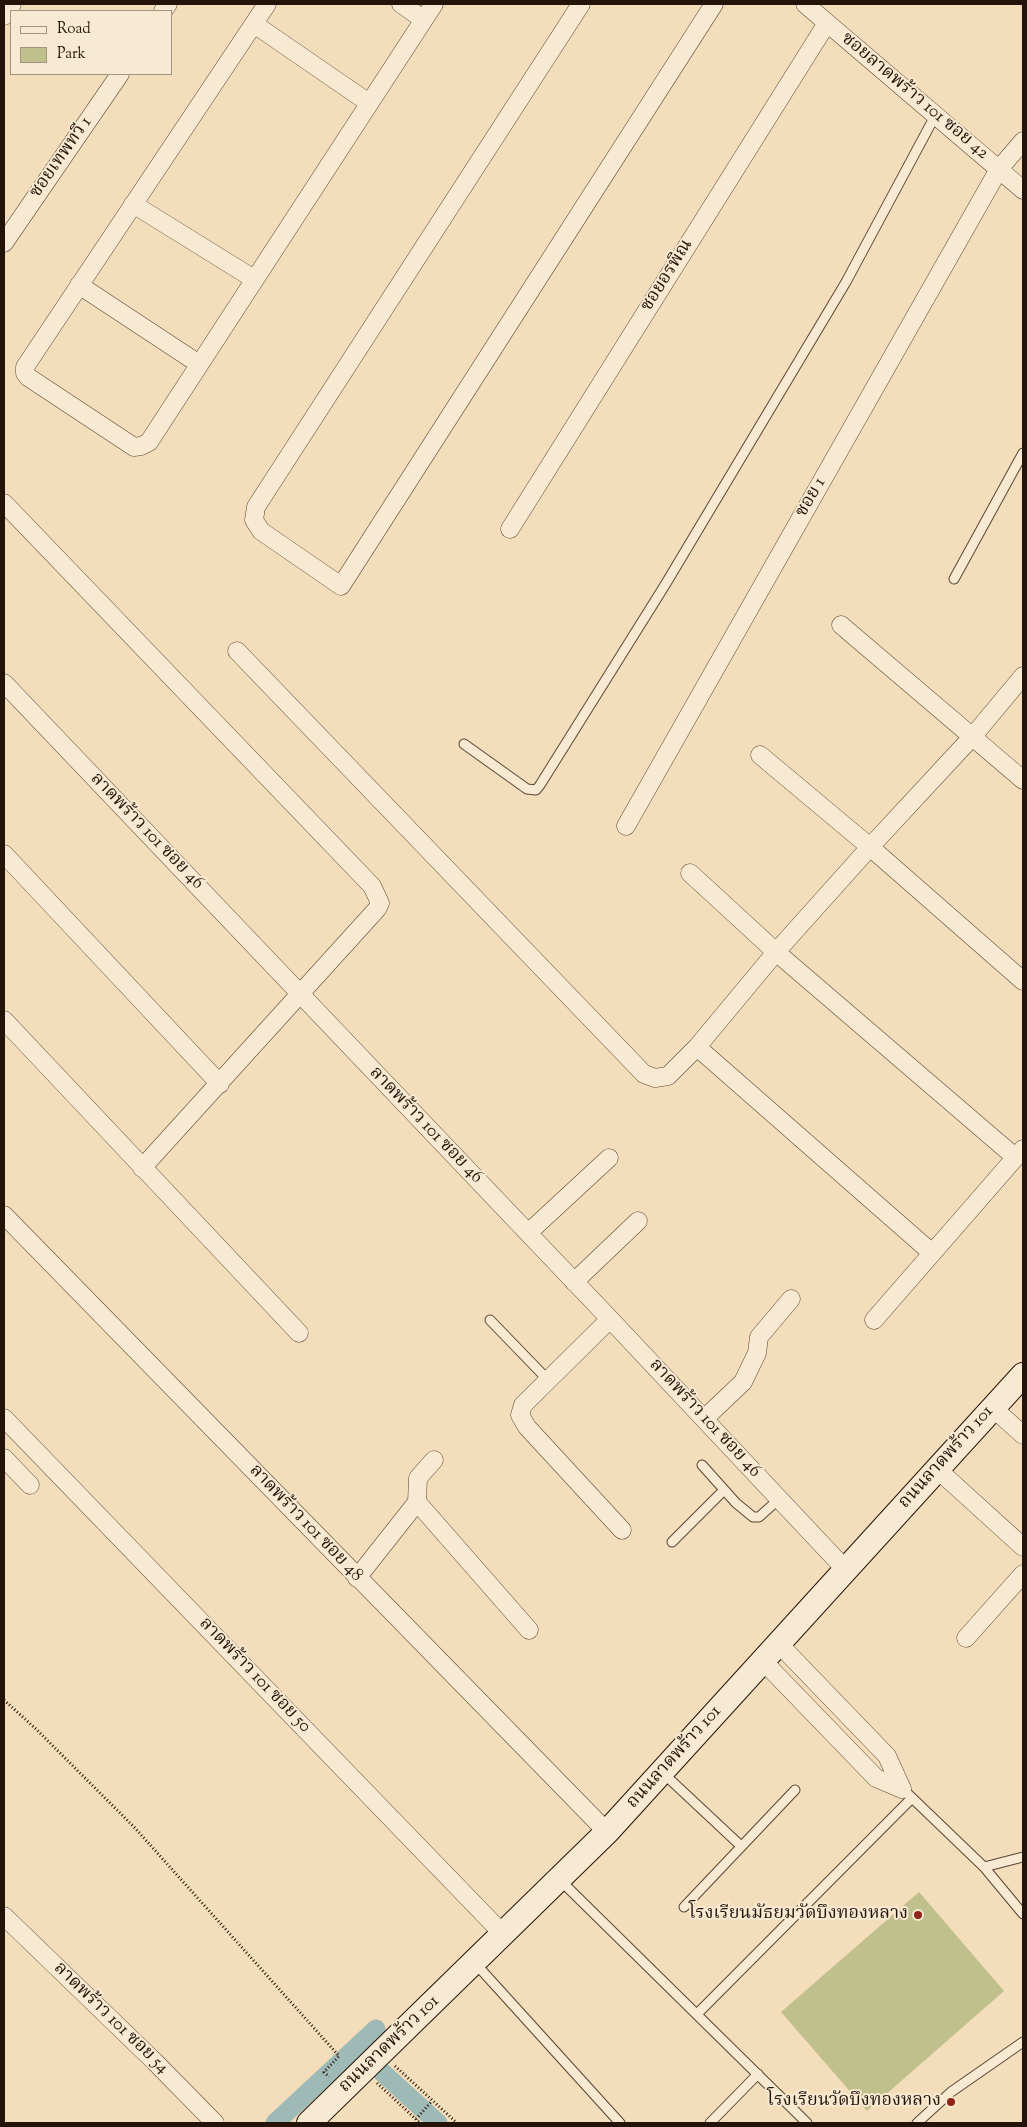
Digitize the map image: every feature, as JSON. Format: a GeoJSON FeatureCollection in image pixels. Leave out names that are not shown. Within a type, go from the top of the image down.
{"type":"FeatureCollection","features":[{"type":"Feature","properties":{"kind":"street"},"geometry":{"type":"LineString","coordinates":[[4,16],[12,4]]}},
{"type":"Feature","properties":{"kind":"street"},"geometry":{"type":"LineString","coordinates":[[267,4],[25,367],[25,373],[28,377],[134,446],[141,446],[149,442],[434,4]]}},
{"type":"Feature","properties":{"kind":"street"},"geometry":{"type":"LineString","coordinates":[[401,4],[423,20]]}},
{"type":"Feature","properties":{"kind":"street"},"geometry":{"type":"LineString","coordinates":[[581,4],[256,507],[254,520],[261,531],[342,586],[532,292],[714,4]]}},
{"type":"Feature","properties":{"kind":"street","name":"ซอยลาดพร้าว 101 ซอย 42"},"geometry":{"type":"LineString","coordinates":[[805,4],[1023,190]]}},
{"type":"Feature","properties":{"kind":"street","name":"ซอยอรพิณ"},"geometry":{"type":"LineString","coordinates":[[510,529],[827,23]]}},
{"type":"Feature","properties":{"kind":"street"},"geometry":{"type":"LineString","coordinates":[[254,24],[369,103]]}},
{"type":"Feature","properties":{"kind":"street","name":"ซอยเทพทวี 1"},"geometry":{"type":"LineString","coordinates":[[4,243],[119,75]]}},
{"type":"Feature","properties":{"kind":"street","name":"ซอย 1"},"geometry":{"type":"LineString","coordinates":[[626,826],[999,169],[1023,141]]}},
{"type":"Feature","properties":{"kind":"street"},"geometry":{"type":"LineString","coordinates":[[133,204],[254,279]]}},
{"type":"Feature","properties":{"kind":"street"},"geometry":{"type":"LineString","coordinates":[[79,285],[199,364]]}},
{"type":"Feature","properties":{"kind":"street"},"geometry":{"type":"LineString","coordinates":[[4,503],[372,886],[380,902],[377,910],[142,1168]]}},
{"type":"Feature","properties":{"kind":"street"},"geometry":{"type":"LineString","coordinates":[[841,626],[1023,780]]}},
{"type":"Feature","properties":{"kind":"street"},"geometry":{"type":"LineString","coordinates":[[237,651],[644,1074],[656,1078],[668,1076],[697,1047],[776,952],[973,736],[1023,676]]}},
{"type":"Feature","properties":{"kind":"street","name":"ลาดพร้าว 101 ซอย 46"},"geometry":{"type":"LineString","coordinates":[[4,683],[610,1319],[845,1569]]}},
{"type":"Feature","properties":{"kind":"street"},"geometry":{"type":"LineString","coordinates":[[760,755],[870,847],[1023,981]]}},
{"type":"Feature","properties":{"kind":"street"},"geometry":{"type":"LineString","coordinates":[[4,854],[220,1084]]}},
{"type":"Feature","properties":{"kind":"street"},"geometry":{"type":"LineString","coordinates":[[690,873],[776,952],[1019,1153],[874,1320]]}},
{"type":"Feature","properties":{"kind":"street"},"geometry":{"type":"LineString","coordinates":[[4,1020],[299,1333]]}},
{"type":"Feature","properties":{"kind":"street"},"geometry":{"type":"LineString","coordinates":[[697,1047],[932,1253]]}},
{"type":"Feature","properties":{"kind":"street"},"geometry":{"type":"LineString","coordinates":[[528,1234],[609,1158]]}},
{"type":"Feature","properties":{"kind":"street","name":"ลาดพร้าว 101 ซอย 48"},"geometry":{"type":"LineString","coordinates":[[4,1215],[607,1832]]}},
{"type":"Feature","properties":{"kind":"street"},"geometry":{"type":"LineString","coordinates":[[574,1282],[638,1221]]}},
{"type":"Feature","properties":{"kind":"street"},"geometry":{"type":"LineString","coordinates":[[704,1419],[743,1382],[757,1352],[759,1337],[791,1299]]}},
{"type":"Feature","properties":{"kind":"street"},"geometry":{"type":"LineString","coordinates":[[610,1319],[523,1405],[520,1412],[521,1418],[527,1426],[622,1530]]}},
{"type":"Feature","properties":{"kind":"street","name":"ถนนลาดพร้าว 101"},"geometry":{"type":"LineString","coordinates":[[309,2123],[476,1963],[607,1832],[663,1773],[845,1569],[1023,1374]]}},
{"type":"Feature","properties":{"kind":"street"},"geometry":{"type":"LineString","coordinates":[[993,1408],[1023,1435]]}},
{"type":"Feature","properties":{"kind":"street","name":"ลาดพร้าว 101 ซอย 50"},"geometry":{"type":"LineString","coordinates":[[4,1418],[504,1935]]}},
{"type":"Feature","properties":{"kind":"street"},"geometry":{"type":"LineString","coordinates":[[4,1458],[30,1485]]}},
{"type":"Feature","properties":{"kind":"street"},"geometry":{"type":"LineString","coordinates":[[357,1578],[417,1502],[418,1478],[434,1460]]}},
{"type":"Feature","properties":{"kind":"street"},"geometry":{"type":"LineString","coordinates":[[937,1469],[1023,1547]]}},
{"type":"Feature","properties":{"kind":"street"},"geometry":{"type":"LineString","coordinates":[[417,1502],[529,1630]]}},
{"type":"Feature","properties":{"kind":"street"},"geometry":{"type":"LineString","coordinates":[[966,1638],[1023,1574]]}},
{"type":"Feature","properties":{"kind":"street"},"geometry":{"type":"LineString","coordinates":[[779,1644],[888,1756],[907,1794]]}},
{"type":"Feature","properties":{"kind":"street"},"geometry":{"type":"LineString","coordinates":[[763,1661],[876,1778],[907,1794]]}},
{"type":"Feature","properties":{"kind":"street","name":"ลาดพร้าว 101 ซอย 54"},"geometry":{"type":"LineString","coordinates":[[4,1916],[154,2061],[215,2123]]}},
{"type":"Feature","properties":{"kind":"lane"},"geometry":{"type":"LineString","coordinates":[[464,744],[527,790],[536,790],[540,786],[665,585],[846,282],[935,116]]}},
{"type":"Feature","properties":{"kind":"lane"},"geometry":{"type":"LineString","coordinates":[[954,579],[1023,453]]}},
{"type":"Feature","properties":{"kind":"lane"},"geometry":{"type":"LineString","coordinates":[[490,1320],[548,1380]]}},
{"type":"Feature","properties":{"kind":"lane"},"geometry":{"type":"LineString","coordinates":[[702,1465],[724,1490],[753,1517],[759,1516],[779,1499]]}},
{"type":"Feature","properties":{"kind":"lane"},"geometry":{"type":"LineString","coordinates":[[672,1542],[724,1490]]}},
{"type":"Feature","properties":{"kind":"lane"},"geometry":{"type":"LineString","coordinates":[[663,1773],[742,1846]]}},
{"type":"Feature","properties":{"kind":"lane"},"geometry":{"type":"LineString","coordinates":[[684,1907],[795,1790]]}},
{"type":"Feature","properties":{"kind":"lane"},"geometry":{"type":"LineString","coordinates":[[697,2014],[907,1794],[984,1867],[1023,1914]]}},
{"type":"Feature","properties":{"kind":"lane"},"geometry":{"type":"LineString","coordinates":[[984,1867],[1023,1857]]}},
{"type":"Feature","properties":{"kind":"lane"},"geometry":{"type":"LineString","coordinates":[[560,1880],[807,2123]]}},
{"type":"Feature","properties":{"kind":"lane"},"geometry":{"type":"LineString","coordinates":[[476,1963],[620,2123]]}},
{"type":"Feature","properties":{"kind":"lane"},"geometry":{"type":"LineString","coordinates":[[917,2123],[951,2092],[1023,2042]]}},
{"type":"Feature","properties":{"kind":"lane"},"geometry":{"type":"LineString","coordinates":[[710,2123],[758,2074]]}},
{"type":"Feature","properties":{"kind":"path"},"geometry":{"type":"LineString","coordinates":[[4,1700],[136,1828],[340,2056],[325,2073]]}},
{"type":"Feature","properties":{"kind":"path"},"geometry":{"type":"LineString","coordinates":[[387,2047],[432,2101],[457,2123]]}},
{"type":"Feature","properties":{"kind":"path"},"geometry":{"type":"LineString","coordinates":[[364,2071],[420,2123]]}},
{"type":"Feature","properties":{"kind":"path"},"geometry":{"type":"LineString","coordinates":[[416,2118],[432,2101]]}},
{"type":"Feature","properties":{"kind":"green space"},"geometry":{"type":"Polygon","coordinates":[[[919,1892],[1004,1991],[867,2111],[781,2012],[919,1892]]]}},
{"type":"Feature","properties":{"kind":"waterway"},"geometry":{"type":"LineString","coordinates":[[275,2123],[376,2029]]}},
{"type":"Feature","properties":{"kind":"waterway"},"geometry":{"type":"LineString","coordinates":[[361,2053],[438,2123]]}},
{"type":"Feature","properties":{"kind":"place","name":"โรงเรียนมัธยมวัดบึงทองหลาง"},"geometry":{"type":"Point","coordinates":[918,1915]}},
{"type":"Feature","properties":{"kind":"place","name":"โรงเรียนวัดบึงทองหลาง"},"geometry":{"type":"Point","coordinates":[951,2102]}}]}
